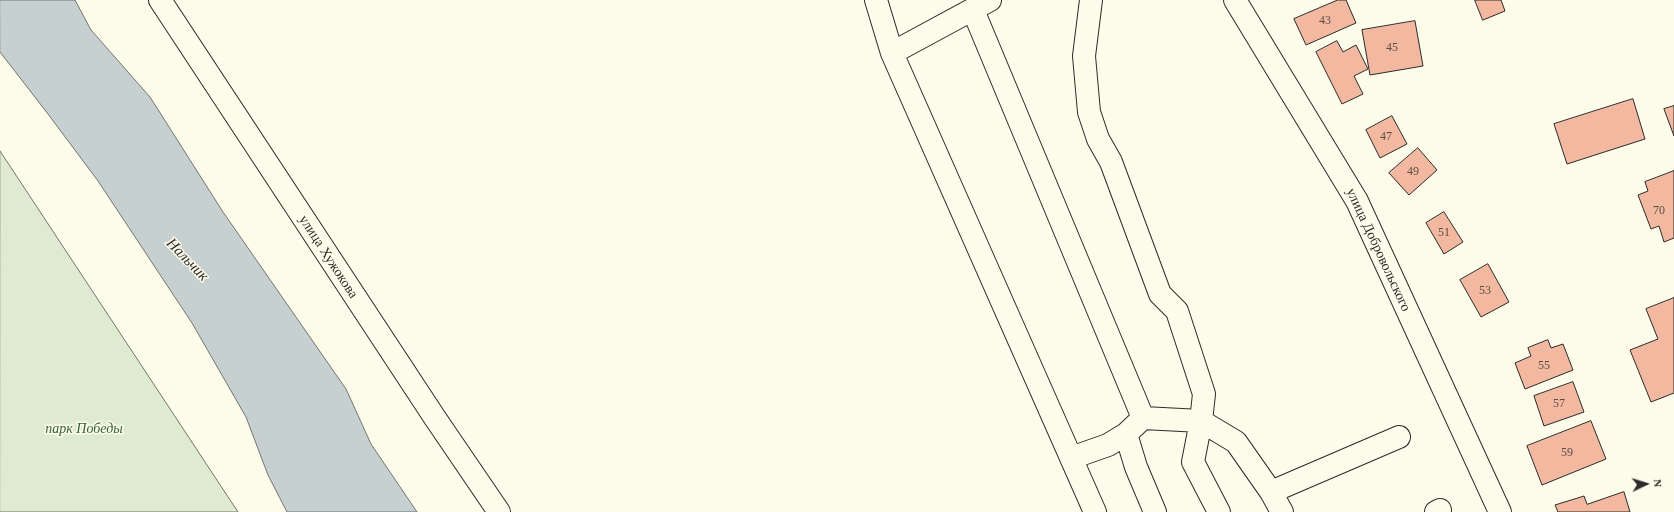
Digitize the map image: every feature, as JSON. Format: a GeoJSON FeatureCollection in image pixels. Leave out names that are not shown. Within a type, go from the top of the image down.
{"type":"FeatureCollection","features":[{"type":"Feature","properties":{"kind":"street","name":"улица Хужокова"},"geometry":{"type":"LineString","coordinates":[[160,0],[435,418],[499,512]]}},
{"type":"Feature","properties":{"kind":"street"},"geometry":{"type":"LineString","coordinates":[[876,0],[892,53],[1095,512]]}},
{"type":"Feature","properties":{"kind":"street"},"geometry":{"type":"LineString","coordinates":[[1091,0],[1084,56],[1089,112],[1098,139],[1112,162],[1160,294],[1176,311],[1204,394],[1193,462],[1218,512]]}},
{"type":"Feature","properties":{"kind":"street","name":"улица Добровольского"},"geometry":{"type":"LineString","coordinates":[[1235,0],[1357,201],[1500,512]]}},
{"type":"Feature","properties":{"kind":"street"},"geometry":{"type":"LineString","coordinates":[[892,53],[982,5],[1143,418]]}},
{"type":"Feature","properties":{"kind":"street"},"geometry":{"type":"LineString","coordinates":[[1070,458],[1108,445],[1126,434],[1143,418],[1200,421],[1236,442],[1271,492],[1282,512]]}},
{"type":"Feature","properties":{"kind":"street"},"geometry":{"type":"LineString","coordinates":[[1126,434],[1136,467],[1155,512]]}},
{"type":"Feature","properties":{"kind":"street"},"geometry":{"type":"LineString","coordinates":[[1271,492],[1399,437]]}},
{"type":"Feature","properties":{"kind":"green space","name":"парк Победы"},"geometry":{"type":"Polygon","coordinates":[[[0,151],[238,512],[0,512],[0,151]]]}},
{"type":"Feature","properties":{"kind":"water","name":"Нальчик"},"geometry":{"type":"Polygon","coordinates":[[[0,0],[75,0],[91,30],[150,97],[223,212],[346,389],[371,444],[417,512],[287,512],[268,475],[246,417],[192,323],[98,181],[0,52],[0,0]]]}},
{"type":"Feature","properties":{"kind":"building"},"geometry":{"type":"Polygon","coordinates":[[[1338,0],[1346,0],[1356,23],[1306,45],[1294,19],[1338,0]]]}},
{"type":"Feature","properties":{"kind":"building"},"geometry":{"type":"Polygon","coordinates":[[[1475,0],[1501,0],[1505,11],[1483,20],[1475,0]]]}},
{"type":"Feature","properties":{"kind":"building"},"geometry":{"type":"Polygon","coordinates":[[[1415,21],[1423,66],[1370,75],[1362,30],[1415,21]]]}},
{"type":"Feature","properties":{"kind":"building"},"geometry":{"type":"Polygon","coordinates":[[[1337,41],[1343,52],[1356,45],[1368,69],[1354,76],[1363,94],[1342,104],[1316,52],[1337,41]]]}},
{"type":"Feature","properties":{"kind":"building"},"geometry":{"type":"Polygon","coordinates":[[[1633,99],[1645,139],[1567,164],[1554,124],[1633,99]]]}},
{"type":"Feature","properties":{"kind":"building"},"geometry":{"type":"Polygon","coordinates":[[[1674,106],[1674,136],[1664,109],[1674,106]]]}},
{"type":"Feature","properties":{"kind":"building"},"geometry":{"type":"Polygon","coordinates":[[[1392,116],[1407,144],[1380,158],[1366,130],[1392,116]]]}},
{"type":"Feature","properties":{"kind":"building"},"geometry":{"type":"Polygon","coordinates":[[[1418,148],[1437,170],[1409,195],[1389,173],[1418,148]]]}},
{"type":"Feature","properties":{"kind":"building"},"geometry":{"type":"Polygon","coordinates":[[[1674,171],[1674,238],[1664,242],[1659,226],[1651,229],[1638,195],[1648,191],[1645,182],[1674,171]]]}},
{"type":"Feature","properties":{"kind":"building"},"geometry":{"type":"Polygon","coordinates":[[[1444,212],[1463,242],[1444,254],[1426,223],[1444,212]]]}},
{"type":"Feature","properties":{"kind":"building"},"geometry":{"type":"Polygon","coordinates":[[[1488,264],[1509,302],[1481,317],[1460,280],[1488,264]]]}},
{"type":"Feature","properties":{"kind":"building"},"geometry":{"type":"Polygon","coordinates":[[[1674,298],[1674,393],[1651,402],[1630,350],[1658,339],[1646,309],[1674,298]]]}},
{"type":"Feature","properties":{"kind":"building"},"geometry":{"type":"Polygon","coordinates":[[[1548,340],[1551,348],[1563,344],[1573,370],[1525,389],[1515,363],[1531,356],[1528,348],[1548,340]]]}},
{"type":"Feature","properties":{"kind":"building"},"geometry":{"type":"Polygon","coordinates":[[[1573,382],[1584,412],[1544,426],[1534,396],[1573,382]]]}},
{"type":"Feature","properties":{"kind":"building"},"geometry":{"type":"Polygon","coordinates":[[[1591,421],[1606,459],[1542,485],[1527,446],[1591,421]]]}},
{"type":"Feature","properties":{"kind":"building"},"geometry":{"type":"Polygon","coordinates":[[[1624,492],[1630,512],[1558,512],[1555,505],[1584,496],[1587,504],[1624,492]]]}}]}
